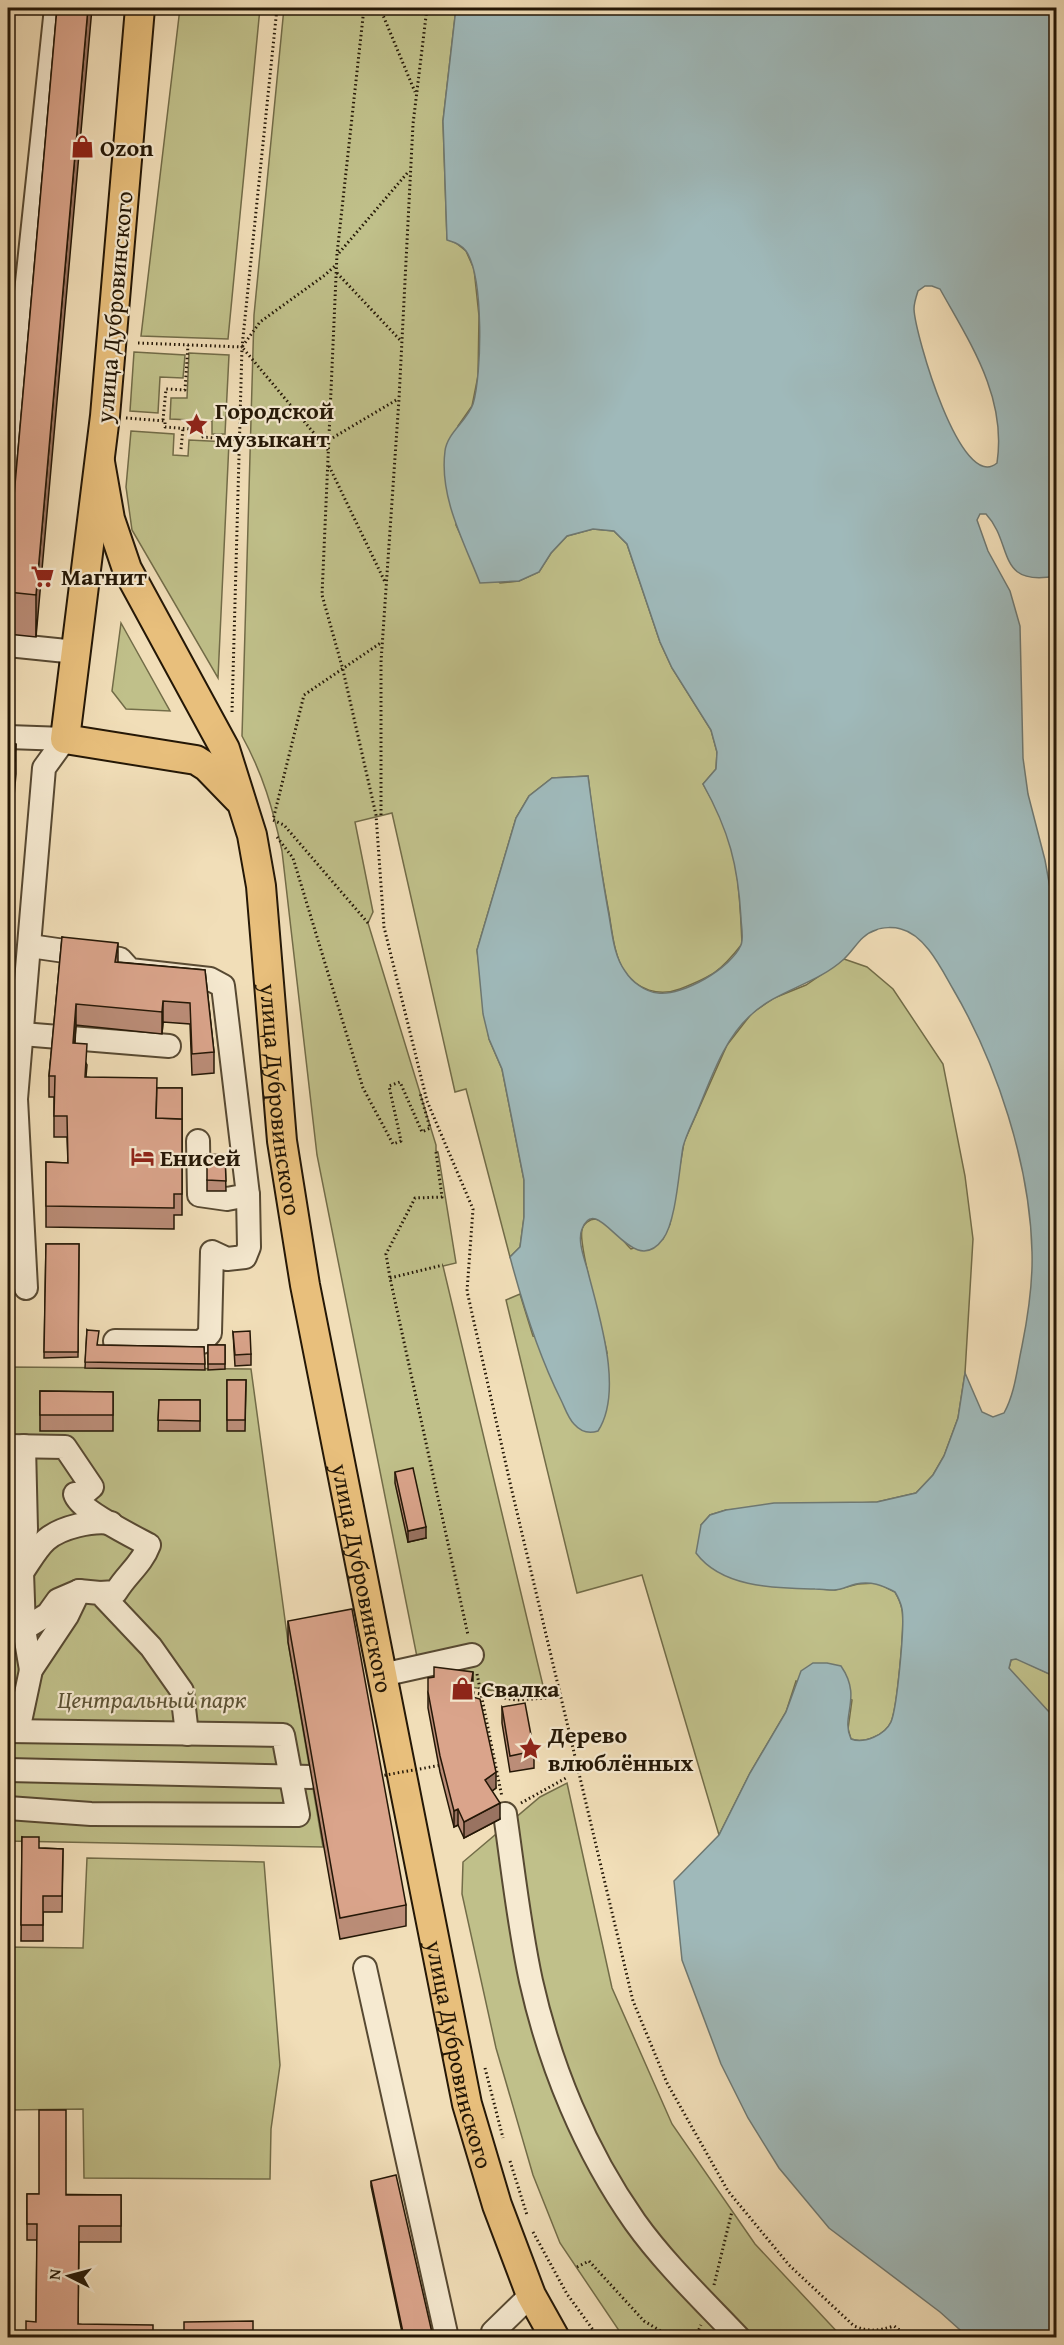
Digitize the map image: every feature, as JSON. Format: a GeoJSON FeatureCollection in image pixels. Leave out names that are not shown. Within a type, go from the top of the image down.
{"type":"FeatureCollection","features":[{"type":"Feature","properties":{"kind":"main road","name":"улица Дубровинского"},"geometry":{"type":"LineString","coordinates":[[140,8],[100,462],[65,739],[196,760],[207,767],[242,803]]}},
{"type":"Feature","properties":{"kind":"main road","name":"улица Дубровинского"},"geometry":{"type":"LineString","coordinates":[[100,462],[110,519],[128,568],[225,749],[252,836],[261,886],[282,1141],[304,1274],[467,2104],[497,2205],[531,2295],[555,2337]]}},
{"type":"Feature","properties":{"kind":"street"},"geometry":{"type":"LineString","coordinates":[[8,462],[56,8]]}},
{"type":"Feature","properties":{"kind":"street"},"geometry":{"type":"LineString","coordinates":[[8,645],[76,652]]}},
{"type":"Feature","properties":{"kind":"street"},"geometry":{"type":"LineString","coordinates":[[8,737],[65,739]]}},
{"type":"Feature","properties":{"kind":"street","name":"улица Дубровинского"},"geometry":{"type":"LineString","coordinates":[[26,1288],[12,1099],[22,1034],[44,768],[65,739]]}},
{"type":"Feature","properties":{"kind":"street"},"geometry":{"type":"LineString","coordinates":[[30,946],[120,959],[130,970],[210,979],[223,986],[248,1195],[249,1247],[245,1257],[227,1259],[212,1252],[210,1333],[202,1342],[115,1341]]}},
{"type":"Feature","properties":{"kind":"street"},"geometry":{"type":"LineString","coordinates":[[22,1034],[169,1046]]}},
{"type":"Feature","properties":{"kind":"street"},"geometry":{"type":"LineString","coordinates":[[198,1141],[199,1195],[227,1199],[248,1195]]}},
{"type":"Feature","properties":{"kind":"street"},"geometry":{"type":"LineString","coordinates":[[16,1625],[48,1614],[58,1600],[90,1592],[116,1592],[130,1572],[144,1558],[149,1545],[76,1500],[75,1494],[85,1493],[93,1487],[65,1447],[16,1446],[26,1528],[16,1625],[31,1670]]}},
{"type":"Feature","properties":{"kind":"street"},"geometry":{"type":"LineString","coordinates":[[22,1572],[47,1539],[72,1528],[103,1521],[111,1523]]}},
{"type":"Feature","properties":{"kind":"street"},"geometry":{"type":"LineString","coordinates":[[8,1808],[91,1814],[298,1815],[300,1777],[283,1735],[13,1731],[31,1670],[67,1616],[90,1592]]}},
{"type":"Feature","properties":{"kind":"street"},"geometry":{"type":"LineString","coordinates":[[90,1592],[151,1647],[182,1692],[186,1734]]}},
{"type":"Feature","properties":{"kind":"street"},"geometry":{"type":"LineString","coordinates":[[8,1602],[10,1605],[8,1609]]}},
{"type":"Feature","properties":{"kind":"street"},"geometry":{"type":"LineString","coordinates":[[382,1675],[472,1655]]}},
{"type":"Feature","properties":{"kind":"street"},"geometry":{"type":"LineString","coordinates":[[8,1770],[300,1777]]}},
{"type":"Feature","properties":{"kind":"street"},"geometry":{"type":"LineString","coordinates":[[505,1814],[531,1981],[553,2057],[586,2142],[635,2222],[683,2279],[739,2337]]}},
{"type":"Feature","properties":{"kind":"street"},"geometry":{"type":"LineString","coordinates":[[365,1968],[447,2337]]}},
{"type":"Feature","properties":{"kind":"street"},"geometry":{"type":"LineString","coordinates":[[494,2337],[493,2332],[531,2295]]}},
{"type":"Feature","properties":{"kind":"path"},"geometry":{"type":"LineString","coordinates":[[232,723],[242,347],[277,8]]}},
{"type":"Feature","properties":{"kind":"path"},"geometry":{"type":"LineString","coordinates":[[364,8],[337,254],[322,595],[376,815],[384,927],[427,1101],[473,1209],[467,1291],[511,1486],[633,2001],[667,2083],[728,2192],[773,2246],[817,2293],[854,2326],[866,2331],[877,2331],[894,2326],[911,2337]]}},
{"type":"Feature","properties":{"kind":"path"},"geometry":{"type":"LineString","coordinates":[[381,8],[416,95]]}},
{"type":"Feature","properties":{"kind":"path"},"geometry":{"type":"LineString","coordinates":[[381,815],[382,641],[399,399],[410,170],[426,8]]}},
{"type":"Feature","properties":{"kind":"path"},"geometry":{"type":"LineString","coordinates":[[337,254],[410,170]]}},
{"type":"Feature","properties":{"kind":"path"},"geometry":{"type":"LineString","coordinates":[[242,347],[260,322],[337,264]]}},
{"type":"Feature","properties":{"kind":"path"},"geometry":{"type":"LineString","coordinates":[[337,272],[401,341]]}},
{"type":"Feature","properties":{"kind":"path"},"geometry":{"type":"LineString","coordinates":[[138,343],[242,347],[329,451]]}},
{"type":"Feature","properties":{"kind":"path"},"geometry":{"type":"LineString","coordinates":[[188,345],[185,390],[166,389],[163,420],[165,427],[204,429],[203,437],[239,440]]}},
{"type":"Feature","properties":{"kind":"path"},"geometry":{"type":"LineString","coordinates":[[329,440],[399,399]]}},
{"type":"Feature","properties":{"kind":"path"},"geometry":{"type":"LineString","coordinates":[[129,418],[163,420]]}},
{"type":"Feature","properties":{"kind":"path"},"geometry":{"type":"LineString","coordinates":[[181,449],[183,428]]}},
{"type":"Feature","properties":{"kind":"path"},"geometry":{"type":"LineString","coordinates":[[328,465],[386,584]]}},
{"type":"Feature","properties":{"kind":"path"},"geometry":{"type":"LineString","coordinates":[[368,923],[284,825],[273,820],[304,695],[382,641]]}},
{"type":"Feature","properties":{"kind":"path"},"geometry":{"type":"LineString","coordinates":[[274,833],[293,858],[363,1088],[393,1144],[401,1141],[389,1086],[400,1082],[422,1132],[430,1128],[420,1093]]}},
{"type":"Feature","properties":{"kind":"path"},"geometry":{"type":"LineString","coordinates":[[436,1152],[442,1197],[415,1198],[386,1254],[505,1814],[533,1795],[566,1778]]}},
{"type":"Feature","properties":{"kind":"path"},"geometry":{"type":"LineString","coordinates":[[390,1278],[443,1265]]}},
{"type":"Feature","properties":{"kind":"path"},"geometry":{"type":"LineString","coordinates":[[461,1690],[516,1700],[546,1698]]}},
{"type":"Feature","properties":{"kind":"path"},"geometry":{"type":"LineString","coordinates":[[372,1777],[449,1763]]}},
{"type":"Feature","properties":{"kind":"path"},"geometry":{"type":"LineString","coordinates":[[484,2065],[505,2146]]}},
{"type":"Feature","properties":{"kind":"path"},"geometry":{"type":"LineString","coordinates":[[508,2157],[528,2219]]}},
{"type":"Feature","properties":{"kind":"path"},"geometry":{"type":"LineString","coordinates":[[709,2307],[732,2211]]}},
{"type":"Feature","properties":{"kind":"path"},"geometry":{"type":"LineString","coordinates":[[532,2229],[567,2294],[599,2337]]}},
{"type":"Feature","properties":{"kind":"path"},"geometry":{"type":"LineString","coordinates":[[577,2267],[589,2261],[644,2320],[669,2336],[696,2334]]}},
{"type":"Feature","properties":{"kind":"green space"},"geometry":{"type":"Polygon","coordinates":[[[180,8],[260,8],[228,339],[141,336],[180,8]]]}},
{"type":"Feature","properties":{"kind":"green space"},"geometry":{"type":"Polygon","coordinates":[[[284,8],[456,8],[443,121],[447,239],[466,251],[474,269],[479,316],[478,376],[472,406],[458,426],[456,525],[464,542],[500,583],[519,581],[539,572],[551,553],[567,536],[593,529],[614,531],[627,544],[660,642],[672,668],[711,730],[717,752],[716,769],[703,784],[721,817],[735,863],[742,944],[728,961],[701,980],[680,989],[656,992],[642,987],[629,978],[617,956],[599,858],[588,776],[552,778],[529,796],[516,818],[477,950],[489,1039],[502,1069],[524,1180],[524,1217],[520,1247],[510,1257],[466,1089],[455,1092],[392,813],[355,822],[373,912],[368,923],[438,1152],[456,1263],[443,1266],[545,1694],[520,1695],[446,1683],[418,1662],[317,1155],[282,851],[266,792],[256,764],[242,736],[254,315],[284,8]]]}},
{"type":"Feature","properties":{"kind":"green space"},"geometry":{"type":"Polygon","coordinates":[[[134,352],[185,355],[183,378],[160,377],[158,413],[130,411],[134,352]]]}},
{"type":"Feature","properties":{"kind":"green space"},"geometry":{"type":"Polygon","coordinates":[[[189,353],[229,355],[225,434],[212,434],[212,421],[170,419],[171,398],[187,398],[189,353]]]}},
{"type":"Feature","properties":{"kind":"green space"},"geometry":{"type":"Polygon","coordinates":[[[131,431],[174,434],[173,455],[188,456],[189,440],[229,442],[218,678],[132,530],[126,487],[131,431]]]}},
{"type":"Feature","properties":{"kind":"green space"},"geometry":{"type":"Polygon","coordinates":[[[121,623],[170,711],[126,709],[112,691],[121,623]]]}},
{"type":"Feature","properties":{"kind":"green space"},"geometry":{"type":"Polygon","coordinates":[[[844,959],[867,967],[893,989],[943,1064],[965,1176],[973,1239],[965,1373],[958,1418],[944,1456],[933,1475],[916,1493],[877,1502],[726,1510],[710,1515],[701,1525],[819,1589],[835,1590],[858,1584],[877,1583],[895,1592],[902,1607],[903,1618],[898,1684],[893,1714],[888,1727],[868,1739],[851,1739],[848,1729],[852,1700],[796,1681],[786,1712],[750,1773],[719,1835],[642,1575],[577,1593],[506,1300],[520,1294],[533,1336],[607,1353],[584,1252],[582,1230],[584,1226],[591,1220],[600,1220],[631,1249],[663,1239],[670,1224],[684,1142],[727,1045],[752,1013],[774,998],[806,985],[844,959]]]}},
{"type":"Feature","properties":{"kind":"green space","name":"Центральный парк"},"geometry":{"type":"Polygon","coordinates":[[[8,1367],[251,1369],[288,1642],[323,1847],[8,1841],[8,1367]]]}},
{"type":"Feature","properties":{"kind":"green space"},"geometry":{"type":"Polygon","coordinates":[[[1016,1658],[1056,1677],[1056,1740],[1050,1713],[1009,1668],[1011,1660],[1016,1658]]]}},
{"type":"Feature","properties":{"kind":"green space"},"geometry":{"type":"Polygon","coordinates":[[[567,1783],[612,1988],[672,2124],[755,2244],[842,2337],[624,2338],[560,2243],[533,2175],[496,2048],[462,1894],[463,1862],[540,1797],[567,1783]]]}},
{"type":"Feature","properties":{"kind":"green space"},"geometry":{"type":"Polygon","coordinates":[[[87,1858],[264,1862],[280,2065],[271,2129],[270,2179],[84,2178],[83,2109],[8,2110],[8,1947],[83,1948],[87,1858]]]}},
{"type":"Feature","properties":{"kind":"water"},"geometry":{"type":"Polygon","coordinates":[[[456,8],[1056,8],[1056,576],[1037,578],[1023,575],[1014,569],[995,526],[986,514],[980,514],[977,520],[988,551],[1010,591],[1020,626],[1023,758],[1028,794],[1045,860],[1056,921],[1056,1677],[1016,1659],[1011,1660],[1009,1668],[1050,1713],[1056,1740],[1056,2337],[968,2337],[940,2312],[829,2228],[779,2168],[748,2118],[721,2064],[682,1960],[674,1881],[719,1835],[750,1773],[786,1712],[801,1671],[813,1663],[841,1666],[850,1688],[848,1731],[851,1739],[862,1740],[874,1737],[884,1731],[891,1722],[898,1684],[903,1618],[895,1592],[872,1583],[861,1583],[831,1590],[783,1588],[735,1580],[707,1565],[696,1553],[701,1525],[710,1515],[726,1510],[774,1503],[877,1502],[916,1493],[933,1475],[944,1456],[958,1418],[965,1373],[982,1412],[993,1417],[1004,1413],[1013,1389],[1024,1335],[1030,1299],[1032,1264],[1030,1219],[1018,1150],[997,1082],[984,1050],[969,1018],[932,953],[910,932],[888,928],[870,932],[833,968],[762,1006],[742,1024],[734,1035],[713,1073],[684,1143],[674,1208],[663,1239],[651,1250],[639,1250],[597,1219],[589,1219],[582,1229],[580,1239],[582,1250],[607,1353],[609,1395],[598,1431],[585,1432],[572,1422],[538,1347],[510,1257],[520,1247],[524,1217],[524,1180],[502,1069],[489,1039],[483,1014],[477,950],[516,818],[529,796],[552,778],[588,776],[615,950],[628,975],[635,983],[648,991],[668,993],[693,985],[717,971],[736,954],[742,942],[740,899],[735,865],[726,833],[703,784],[716,769],[717,752],[711,730],[672,668],[660,642],[627,544],[614,531],[593,529],[567,536],[551,553],[539,572],[519,581],[480,583],[460,535],[449,502],[444,468],[445,451],[449,438],[473,404],[478,371],[480,326],[472,264],[464,249],[447,240],[443,121],[456,8]],[[925,286],[918,291],[914,309],[922,348],[942,407],[969,456],[983,466],[997,463],[999,439],[997,416],[984,372],[940,289],[925,286]]]}},
{"type":"Feature","properties":{"kind":"building"},"geometry":{"type":"Polygon","coordinates":[[[57,8],[88,8],[36,595],[8,592],[8,564],[57,8]]]}},
{"type":"Feature","properties":{"kind":"building"},"geometry":{"type":"Polygon","coordinates":[[[8,743],[16,744],[8,833],[8,743]]]}},
{"type":"Feature","properties":{"kind":"building"},"geometry":{"type":"Polygon","coordinates":[[[62,937],[118,943],[115,962],[205,970],[214,1052],[192,1054],[190,1003],[163,1001],[162,1012],[76,1004],[73,1043],[87,1044],[85,1077],[157,1078],[156,1118],[182,1119],[182,1194],[174,1194],[174,1208],[46,1206],[46,1162],[68,1163],[67,1116],[54,1116],[55,1076],[49,1076],[62,937]]]}},
{"type":"Feature","properties":{"kind":"building"},"geometry":{"type":"Polygon","coordinates":[[[157,1088],[182,1088],[182,1119],[156,1118],[157,1088]]]}},
{"type":"Feature","properties":{"kind":"building"},"geometry":{"type":"Polygon","coordinates":[[[207,1154],[225,1155],[226,1181],[207,1180],[207,1154]]]}},
{"type":"Feature","properties":{"kind":"building"},"geometry":{"type":"Polygon","coordinates":[[[46,1244],[79,1244],[78,1352],[44,1352],[46,1244]]]}},
{"type":"Feature","properties":{"kind":"building"},"geometry":{"type":"Polygon","coordinates":[[[87,1330],[99,1331],[97,1345],[204,1347],[205,1364],[85,1362],[87,1330]]]}},
{"type":"Feature","properties":{"kind":"building"},"geometry":{"type":"Polygon","coordinates":[[[250,1331],[251,1354],[235,1355],[233,1332],[250,1331]]]}},
{"type":"Feature","properties":{"kind":"building"},"geometry":{"type":"Polygon","coordinates":[[[208,1345],[225,1345],[225,1364],[208,1364],[208,1345]]]}},
{"type":"Feature","properties":{"kind":"building"},"geometry":{"type":"Polygon","coordinates":[[[227,1380],[246,1380],[245,1420],[227,1420],[227,1380]]]}},
{"type":"Feature","properties":{"kind":"building"},"geometry":{"type":"Polygon","coordinates":[[[40,1391],[113,1392],[113,1415],[40,1415],[40,1391]]]}},
{"type":"Feature","properties":{"kind":"building"},"geometry":{"type":"Polygon","coordinates":[[[159,1400],[200,1400],[200,1421],[158,1420],[159,1400]]]}},
{"type":"Feature","properties":{"kind":"building"},"geometry":{"type":"Polygon","coordinates":[[[413,1468],[426,1527],[408,1531],[395,1472],[413,1468]]]}},
{"type":"Feature","properties":{"kind":"building"},"geometry":{"type":"Polygon","coordinates":[[[352,1609],[406,1905],[340,1918],[288,1621],[352,1609]]]}},
{"type":"Feature","properties":{"kind":"building"},"geometry":{"type":"Polygon","coordinates":[[[434,1667],[473,1672],[469,1696],[480,1699],[496,1772],[485,1780],[500,1803],[464,1822],[458,1809],[454,1811],[440,1756],[428,1692],[428,1678],[434,1677],[434,1667]]]}},
{"type":"Feature","properties":{"kind":"building"},"geometry":{"type":"Polygon","coordinates":[[[525,1703],[534,1751],[510,1756],[502,1707],[525,1703]]]}},
{"type":"Feature","properties":{"kind":"building"},"geometry":{"type":"Polygon","coordinates":[[[22,1837],[39,1837],[39,1848],[63,1849],[62,1896],[43,1896],[43,1925],[21,1925],[22,1837]]]}},
{"type":"Feature","properties":{"kind":"building"},"geometry":{"type":"Polygon","coordinates":[[[39,2110],[66,2110],[66,2195],[121,2195],[121,2226],[79,2226],[78,2324],[153,2325],[153,2337],[26,2337],[26,2321],[36,2322],[37,2224],[27,2224],[27,2194],[39,2194],[39,2110]]]}},
{"type":"Feature","properties":{"kind":"building"},"geometry":{"type":"Polygon","coordinates":[[[396,2175],[433,2337],[404,2337],[371,2181],[396,2175]]]}},
{"type":"Feature","properties":{"kind":"building"},"geometry":{"type":"Polygon","coordinates":[[[253,2321],[253,2337],[184,2337],[184,2322],[253,2321]]]}},
{"type":"Feature","properties":{"kind":"place","name":"Ozon"},"geometry":{"type":"Point","coordinates":[82,147]}},
{"type":"Feature","properties":{"kind":"place","name":"Городской музыкант"},"geometry":{"type":"Point","coordinates":[197,424]}},
{"type":"Feature","properties":{"kind":"place","name":"Магнит"},"geometry":{"type":"Point","coordinates":[43,576]}},
{"type":"Feature","properties":{"kind":"place","name":"Енисей"},"geometry":{"type":"Point","coordinates":[142,1157]}},
{"type":"Feature","properties":{"kind":"place","name":"Свалка"},"geometry":{"type":"Point","coordinates":[463,1688]}},
{"type":"Feature","properties":{"kind":"place","name":"Дерево влюблённых"},"geometry":{"type":"Point","coordinates":[530,1748]}}]}
